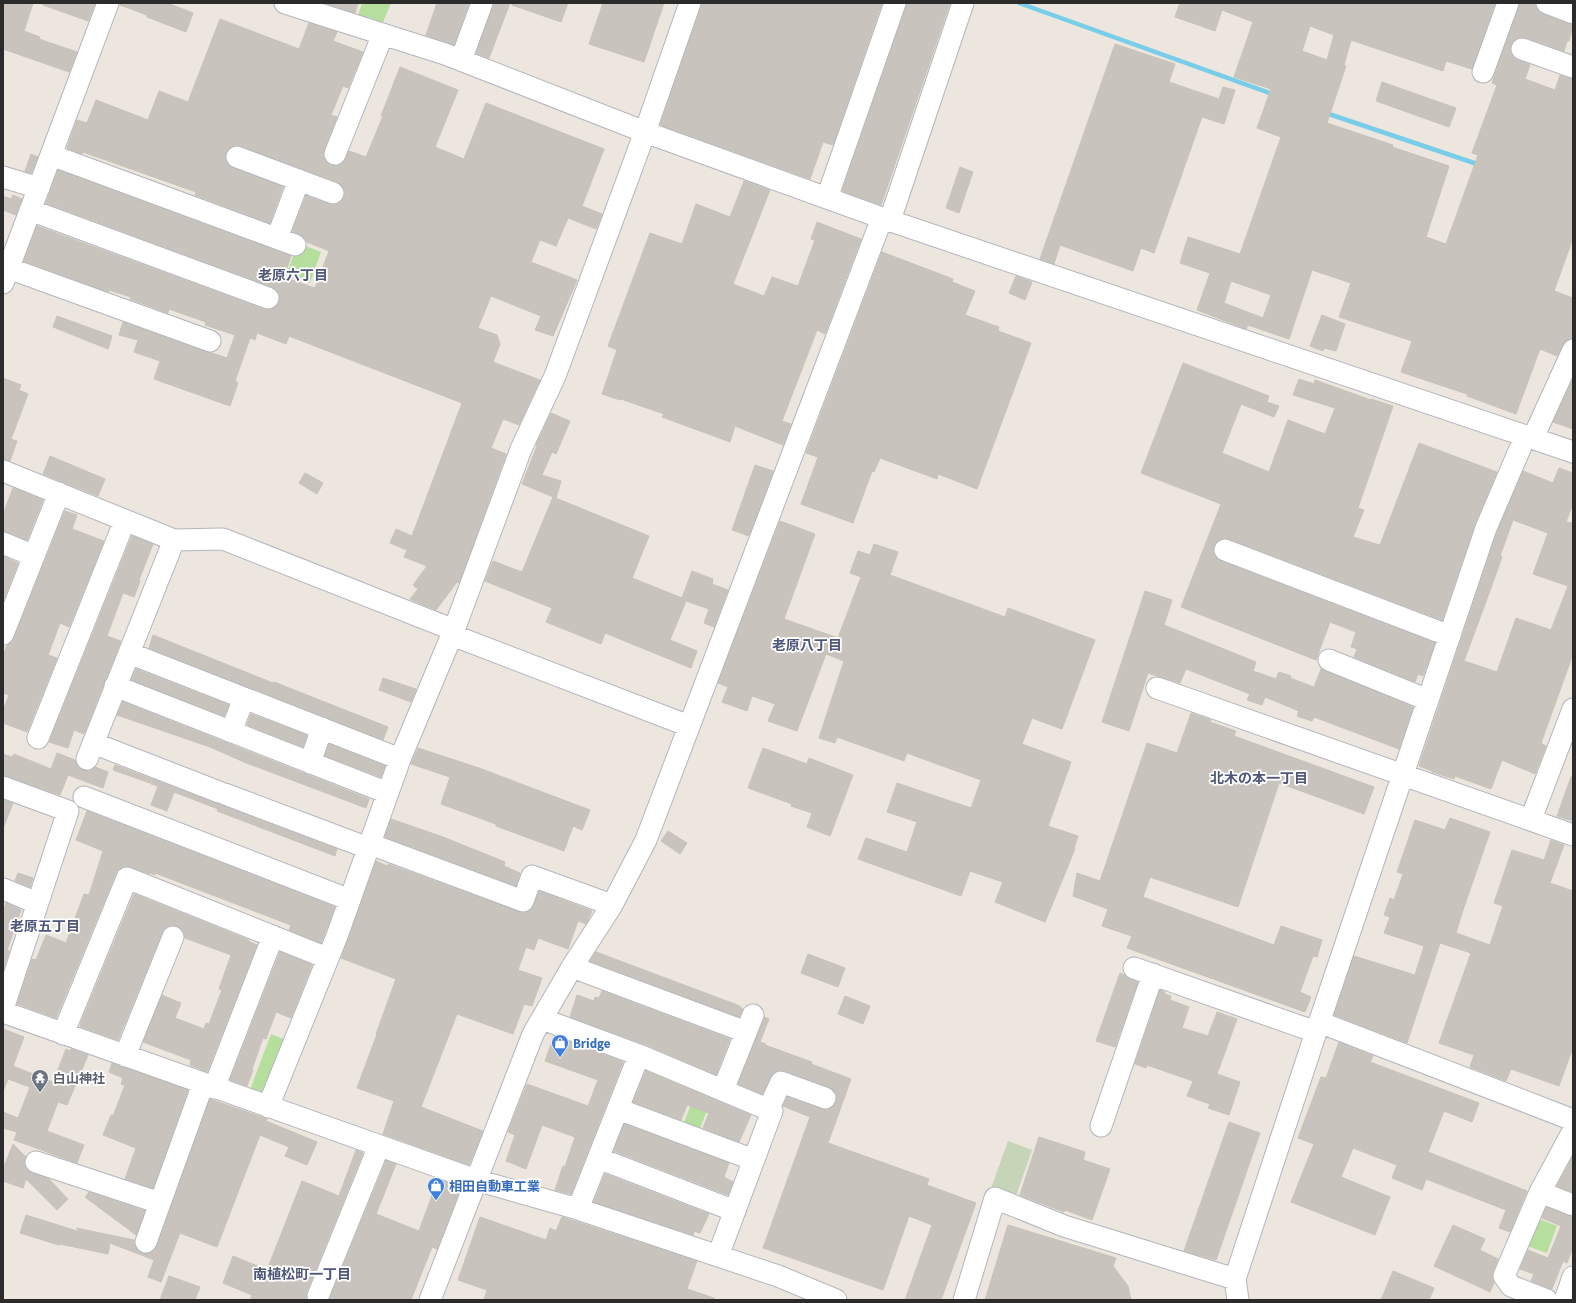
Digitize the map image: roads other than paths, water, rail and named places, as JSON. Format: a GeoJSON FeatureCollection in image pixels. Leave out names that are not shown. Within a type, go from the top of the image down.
{"type":"FeatureCollection","features":[{"type":"Feature","properties":{"kind":"street"},"geometry":{"type":"LineString","coordinates":[[108,3],[6,276],[210,341]]}},
{"type":"Feature","properties":{"kind":"street"},"geometry":{"type":"LineString","coordinates":[[285,3],[317,8],[383,34],[461,60],[645,132],[886,219],[1573,452]]}},
{"type":"Feature","properties":{"kind":"street"},"geometry":{"type":"LineString","coordinates":[[461,60],[482,3]]}},
{"type":"Feature","properties":{"kind":"street"},"geometry":{"type":"LineString","coordinates":[[268,1107],[337,936],[400,759],[453,632],[521,449],[555,376],[645,132],[690,3]]}},
{"type":"Feature","properties":{"kind":"street"},"geometry":{"type":"LineString","coordinates":[[827,198],[895,3]]}},
{"type":"Feature","properties":{"kind":"street"},"geometry":{"type":"LineString","coordinates":[[430,1300],[533,1034],[572,967],[612,905],[646,840],[886,219],[963,3]]}},
{"type":"Feature","properties":{"kind":"street"},"geometry":{"type":"LineString","coordinates":[[1483,72],[1508,3]]}},
{"type":"Feature","properties":{"kind":"street"},"geometry":{"type":"LineString","coordinates":[[1548,3],[1573,13]]}},
{"type":"Feature","properties":{"kind":"street"},"geometry":{"type":"LineString","coordinates":[[335,154],[383,34]]}},
{"type":"Feature","properties":{"kind":"street"},"geometry":{"type":"LineString","coordinates":[[1522,49],[1572,62]]}},
{"type":"Feature","properties":{"kind":"street"},"geometry":{"type":"LineString","coordinates":[[51,155],[286,242],[299,180]]}},
{"type":"Feature","properties":{"kind":"street"},"geometry":{"type":"LineString","coordinates":[[237,157],[333,193]]}},
{"type":"Feature","properties":{"kind":"street"},"geometry":{"type":"LineString","coordinates":[[3,177],[39,188]]}},
{"type":"Feature","properties":{"kind":"street"},"geometry":{"type":"LineString","coordinates":[[30,210],[268,298]]}},
{"type":"Feature","properties":{"kind":"street"},"geometry":{"type":"LineString","coordinates":[[1238,1300],[1235,1279],[1486,528],[1529,437],[1573,350]]}},
{"type":"Feature","properties":{"kind":"street"},"geometry":{"type":"LineString","coordinates":[[4,475],[59,493],[174,540],[223,539],[689,726]]}},
{"type":"Feature","properties":{"kind":"street"},"geometry":{"type":"LineString","coordinates":[[3,634],[7,610],[34,556],[59,493]]}},
{"type":"Feature","properties":{"kind":"street"},"geometry":{"type":"LineString","coordinates":[[38,738],[125,520]]}},
{"type":"Feature","properties":{"kind":"street"},"geometry":{"type":"LineString","coordinates":[[174,540],[90,751],[222,793],[523,901],[532,876],[612,905]]}},
{"type":"Feature","properties":{"kind":"street"},"geometry":{"type":"LineString","coordinates":[[3,543],[34,556]]}},
{"type":"Feature","properties":{"kind":"street"},"geometry":{"type":"LineString","coordinates":[[1224,550],[1450,636]]}},
{"type":"Feature","properties":{"kind":"street"},"geometry":{"type":"LineString","coordinates":[[129,653],[400,759]]}},
{"type":"Feature","properties":{"kind":"street"},"geometry":{"type":"LineString","coordinates":[[1329,660],[1428,700]]}},
{"type":"Feature","properties":{"kind":"street"},"geometry":{"type":"LineString","coordinates":[[116,686],[388,793]]}},
{"type":"Feature","properties":{"kind":"street"},"geometry":{"type":"LineString","coordinates":[[1157,688],[1573,834]]}},
{"type":"Feature","properties":{"kind":"street"},"geometry":{"type":"LineString","coordinates":[[231,732],[244,698]]}},
{"type":"Feature","properties":{"kind":"street"},"geometry":{"type":"LineString","coordinates":[[1531,819],[1573,709]]}},
{"type":"Feature","properties":{"kind":"street"},"geometry":{"type":"LineString","coordinates":[[310,763],[322,728]]}},
{"type":"Feature","properties":{"kind":"street"},"geometry":{"type":"LineString","coordinates":[[3,787],[68,811],[3,1009]]}},
{"type":"Feature","properties":{"kind":"street"},"geometry":{"type":"LineString","coordinates":[[84,797],[350,900]]}},
{"type":"Feature","properties":{"kind":"street"},"geometry":{"type":"LineString","coordinates":[[63,1034],[127,878],[327,958]]}},
{"type":"Feature","properties":{"kind":"street"},"geometry":{"type":"LineString","coordinates":[[3,890],[37,903]]}},
{"type":"Feature","properties":{"kind":"street"},"geometry":{"type":"LineString","coordinates":[[146,1242],[160,1203],[208,1086],[273,936]]}},
{"type":"Feature","properties":{"kind":"street"},"geometry":{"type":"LineString","coordinates":[[124,1056],[173,937]]}},
{"type":"Feature","properties":{"kind":"street"},"geometry":{"type":"LineString","coordinates":[[572,967],[749,1023],[723,1090]]}},
{"type":"Feature","properties":{"kind":"street"},"geometry":{"type":"LineString","coordinates":[[1101,1126],[1143,971],[1318,1027],[1572,1118],[1504,1276],[1511,1286],[1547,1300]]}},
{"type":"Feature","properties":{"kind":"street"},"geometry":{"type":"LineString","coordinates":[[3,1012],[476,1180],[578,1209],[778,1276],[836,1300]]}},
{"type":"Feature","properties":{"kind":"street"},"geometry":{"type":"LineString","coordinates":[[542,1018],[639,1055],[772,1111],[718,1256]]}},
{"type":"Feature","properties":{"kind":"street"},"geometry":{"type":"LineString","coordinates":[[578,1209],[639,1055]]}},
{"type":"Feature","properties":{"kind":"street"},"geometry":{"type":"LineString","coordinates":[[768,1110],[781,1082],[825,1098]]}},
{"type":"Feature","properties":{"kind":"street"},"geometry":{"type":"LineString","coordinates":[[618,1108],[754,1160]]}},
{"type":"Feature","properties":{"kind":"street"},"geometry":{"type":"LineString","coordinates":[[318,1296],[379,1146]]}},
{"type":"Feature","properties":{"kind":"street"},"geometry":{"type":"LineString","coordinates":[[598,1158],[735,1211]]}},
{"type":"Feature","properties":{"kind":"street"},"geometry":{"type":"LineString","coordinates":[[36,1162],[160,1203]]}},
{"type":"Feature","properties":{"kind":"street"},"geometry":{"type":"LineString","coordinates":[[1540,1192],[1573,1205]]}},
{"type":"Feature","properties":{"kind":"street"},"geometry":{"type":"LineString","coordinates":[[964,1300],[994,1198],[1064,1226],[1235,1279]]}},
{"type":"Feature","properties":{"kind":"street"},"geometry":{"type":"LineString","coordinates":[[1565,1300],[1573,1277]]}},
{"type":"Feature","properties":{"kind":"waterway"},"geometry":{"type":"LineString","coordinates":[[1019,3],[1275,95]]}},
{"type":"Feature","properties":{"kind":"waterway"},"geometry":{"type":"LineString","coordinates":[[1326,113],[1480,165]]}},
{"type":"Feature","properties":{"kind":"place","name":"Bridge"},"geometry":{"type":"Point","coordinates":[560,1058]}},
{"type":"Feature","properties":{"kind":"place","name":"白山神社"},"geometry":{"type":"Point","coordinates":[40,1093]}},
{"type":"Feature","properties":{"kind":"place","name":"相田自動車工業"},"geometry":{"type":"Point","coordinates":[436,1201]}},
{"type":"Feature","properties":{"kind":"district","name":"老原六丁目"},"geometry":{"type":"Point","coordinates":[293,275]}},
{"type":"Feature","properties":{"kind":"district","name":"老原八丁目"},"geometry":{"type":"Point","coordinates":[807,645]}},
{"type":"Feature","properties":{"kind":"district","name":"北木の本一丁目"},"geometry":{"type":"Point","coordinates":[1259,778]}},
{"type":"Feature","properties":{"kind":"district","name":"老原五丁目"},"geometry":{"type":"Point","coordinates":[45,926]}},
{"type":"Feature","properties":{"kind":"district","name":"南植松町一丁目"},"geometry":{"type":"Point","coordinates":[302,1274]}}]}
